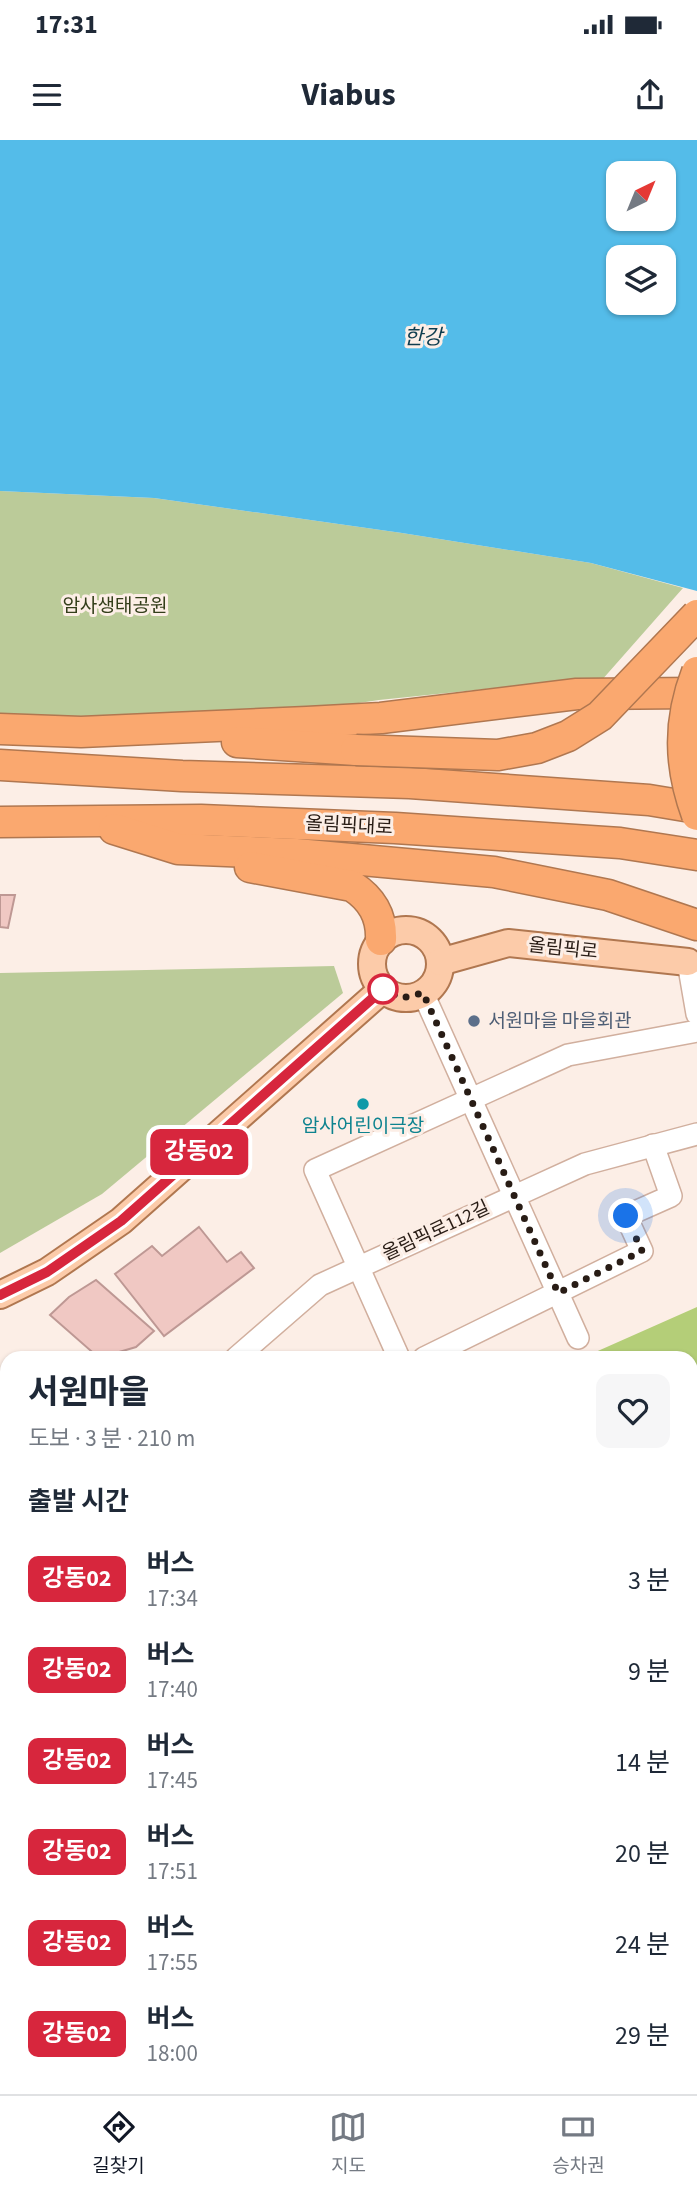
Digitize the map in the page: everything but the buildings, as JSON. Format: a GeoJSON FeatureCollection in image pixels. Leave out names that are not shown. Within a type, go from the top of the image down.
{"type":"FeatureCollection","features":[{"type":"Feature","properties":{"kind":"highway"},"geometry":{"type":"LineString","coordinates":[[0,729],[356,750],[498,755],[537,748],[568,736],[600,716],[697,615]]}},
{"type":"Feature","properties":{"kind":"highway"},"geometry":{"type":"LineString","coordinates":[[697,672],[686,709],[682,739],[683,769],[697,815]]}},
{"type":"Feature","properties":{"kind":"highway"},"geometry":{"type":"LineString","coordinates":[[81,732],[381,718],[577,694],[697,693]]}},
{"type":"Feature","properties":{"kind":"highway"},"geometry":{"type":"LineString","coordinates":[[0,765],[183,776],[410,783],[649,800],[697,808]]}},
{"type":"Feature","properties":{"kind":"highway","name":"올림픽대로"},"geometry":{"type":"LineString","coordinates":[[0,822],[201,820],[395,828],[620,843],[697,855]]}},
{"type":"Feature","properties":{"kind":"highway"},"geometry":{"type":"LineString","coordinates":[[87,821],[225,862],[352,886],[365,894],[375,908],[381,927],[381,940]]}},
{"type":"Feature","properties":{"kind":"highway"},"geometry":{"type":"LineString","coordinates":[[178,849],[296,854],[494,872],[608,895],[697,923]]}},
{"type":"Feature","properties":{"kind":"main road"},"geometry":{"type":"LineString","coordinates":[[400,930],[411,930],[430,940],[440,962],[435,980],[423,993],[402,998],[383,989],[373,971],[372,960],[381,940],[400,930]]}},
{"type":"Feature","properties":{"kind":"main road","name":"올림픽로"},"geometry":{"type":"LineString","coordinates":[[440,962],[508,943],[688,962]]}},
{"type":"Feature","properties":{"kind":"main road"},"geometry":{"type":"LineString","coordinates":[[0,1295],[47,1272],[121,1221],[383,989]]}},
{"type":"Feature","properties":{"kind":"street"},"geometry":{"type":"LineString","coordinates":[[688,962],[697,1014]]}},
{"type":"Feature","properties":{"kind":"street"},"geometry":{"type":"LineString","coordinates":[[423,993],[471,1100]]}},
{"type":"Feature","properties":{"kind":"street","name":"올림픽로112길"},"geometry":{"type":"LineString","coordinates":[[396,1351],[315,1170],[568,1055],[697,1031]]}},
{"type":"Feature","properties":{"kind":"street","name":"올림픽로112길"},"geometry":{"type":"LineString","coordinates":[[471,1100],[578,1338]]}},
{"type":"Feature","properties":{"kind":"street","name":"올림픽로112길"},"geometry":{"type":"LineString","coordinates":[[244,1351],[320,1285],[585,1164],[697,1133]]}},
{"type":"Feature","properties":{"kind":"street"},"geometry":{"type":"LineString","coordinates":[[438,1351],[642,1251],[626,1216],[671,1196],[653,1146]]}},
{"type":"Feature","properties":{"kind":"green space","name":"암사생태공원"},"geometry":{"type":"Polygon","coordinates":[[[0,491],[154,498],[402,533],[591,563],[683,588],[601,681],[553,682],[379,700],[271,716],[0,716],[0,491]]]}},
{"type":"Feature","properties":{"kind":"green space"},"geometry":{"type":"Polygon","coordinates":[[[334,966],[343,993],[102,1194],[0,1253],[0,973],[334,966]]]}},
{"type":"Feature","properties":{"kind":"green space"},"geometry":{"type":"Polygon","coordinates":[[[697,1307],[697,1351],[598,1351],[697,1307]]]}},
{"type":"Feature","properties":{"kind":"water","name":"한강"},"geometry":{"type":"Polygon","coordinates":[[[0,140],[697,140],[697,591],[591,563],[154,498],[0,491],[0,140]]]}},
{"type":"Feature","properties":{"kind":"bus line","name":"강동02"},"geometry":{"type":"LineString","coordinates":[[0,1295],[47,1272],[121,1221],[383,989]]}},
{"type":"Feature","properties":{"kind":"place","name":"서원마을 마을회관"},"geometry":{"type":"Point","coordinates":[474,1021]}},
{"type":"Feature","properties":{"kind":"place","name":"암사어린이극장"},"geometry":{"type":"Point","coordinates":[363,1104]}},
{"type":"Feature","properties":{"kind":"route"},"geometry":{"type":"LineString","coordinates":[[383,989],[402,998],[423,993],[558,1293],[642,1251],[626,1216]]}}]}
